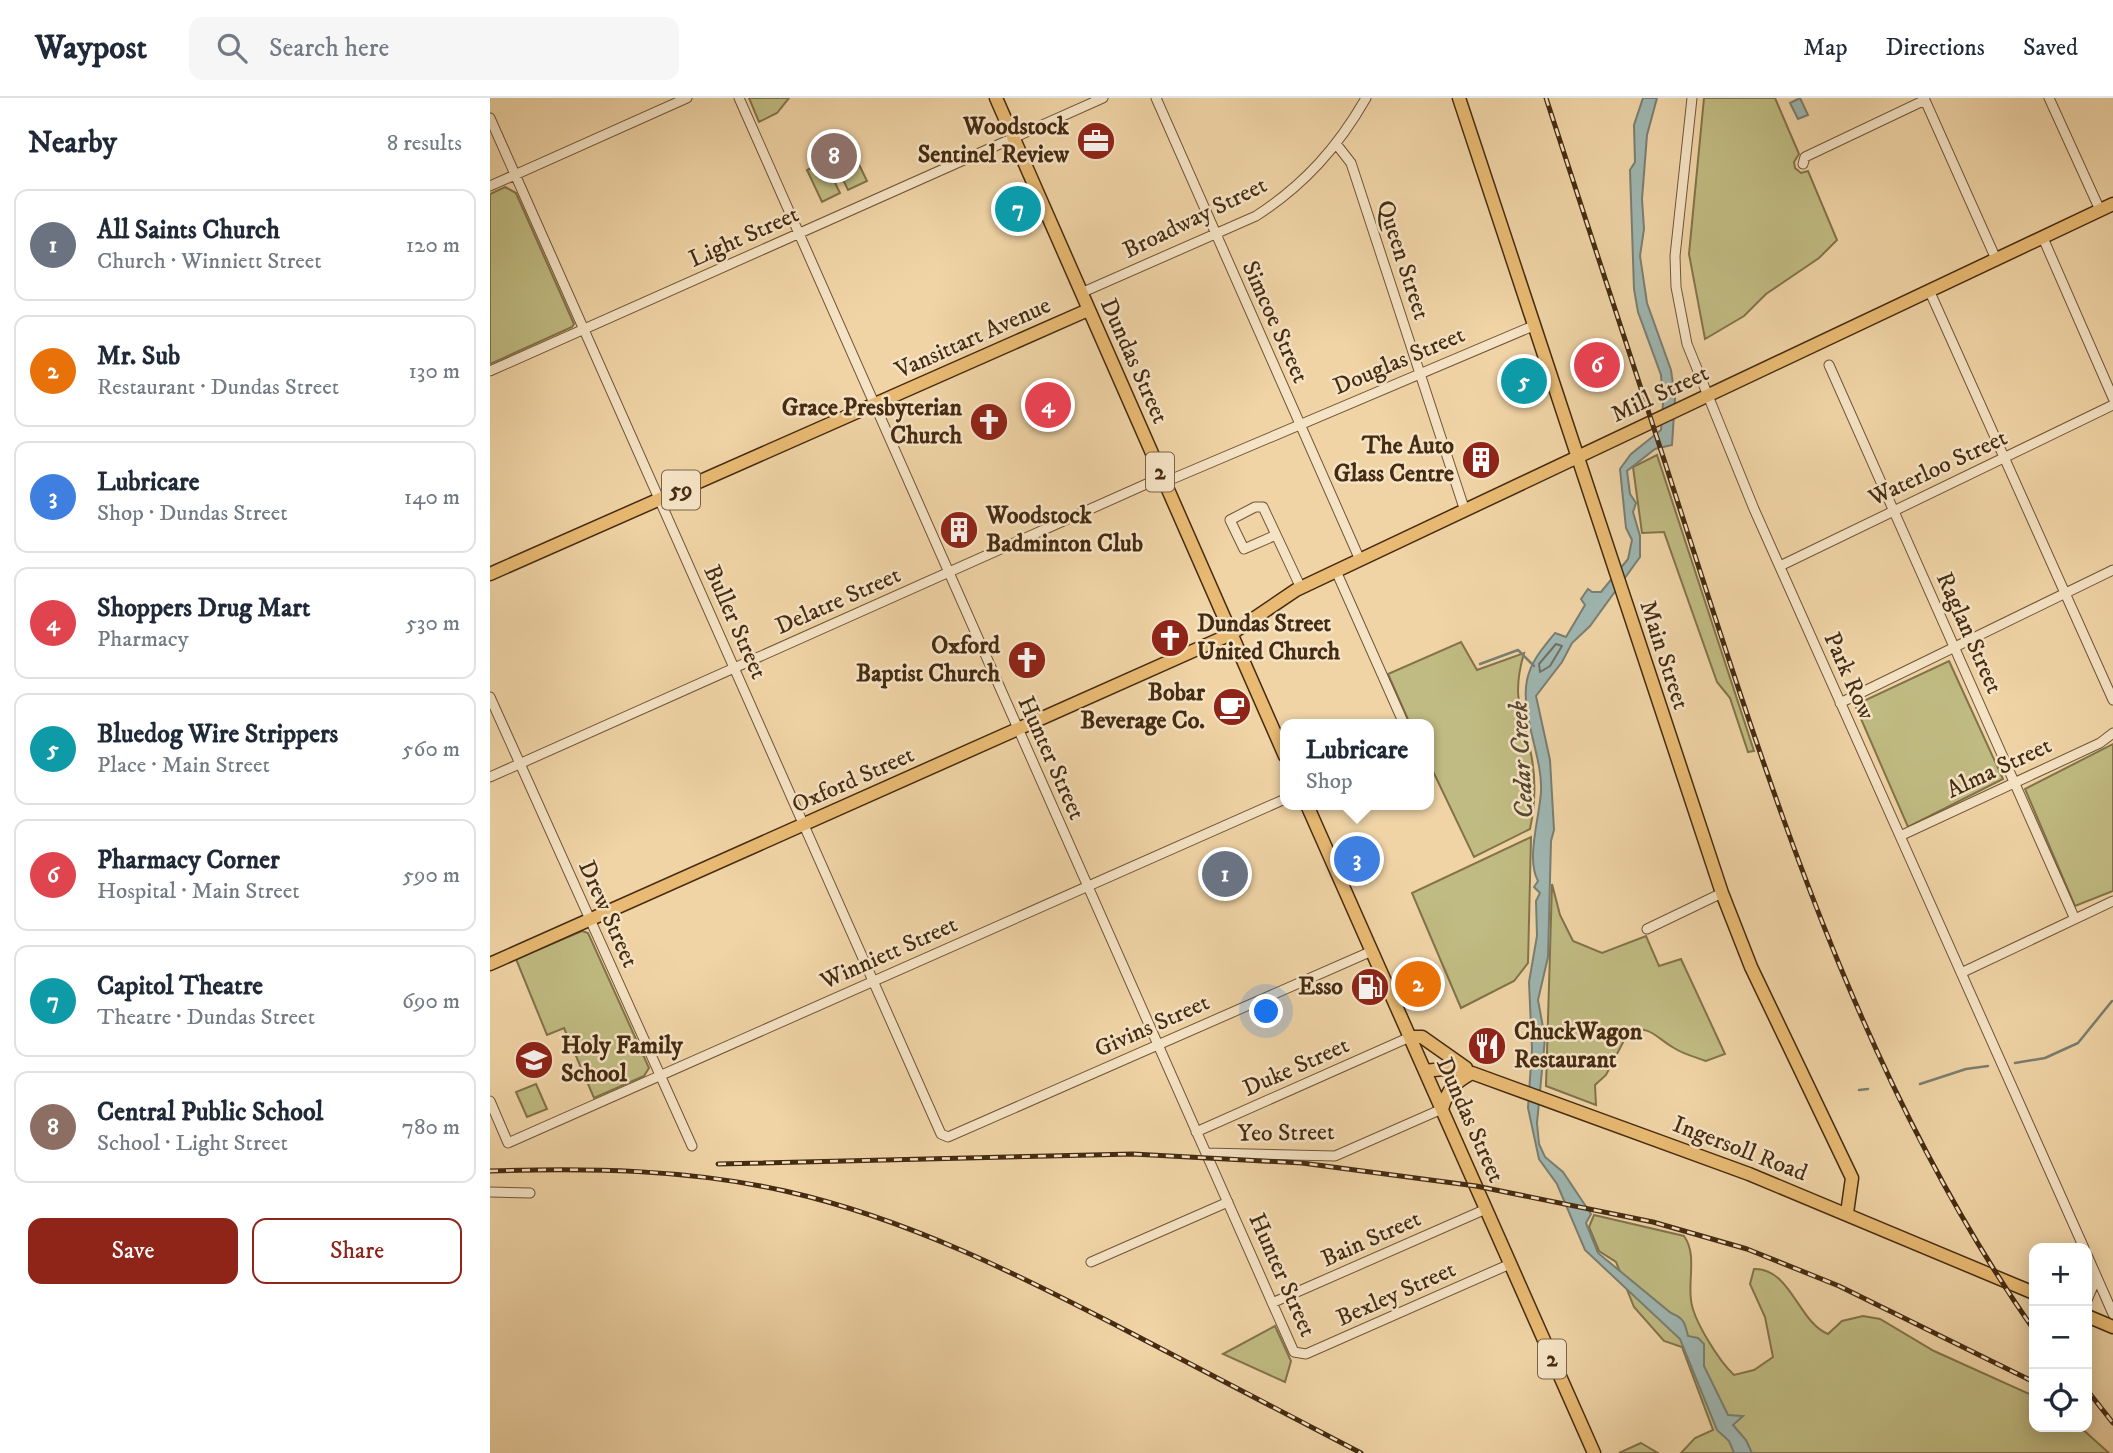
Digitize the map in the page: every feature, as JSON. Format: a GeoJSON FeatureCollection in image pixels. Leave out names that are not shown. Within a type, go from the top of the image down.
{"type":"FeatureCollection","features":[{"type":"Feature","properties":{"kind":"main road","name":"Dundas Street"},"geometry":{"type":"LineString","coordinates":[[996,98],[1280,744]]}},
{"type":"Feature","properties":{"kind":"main road","name":"Main Street"},"geometry":{"type":"LineString","coordinates":[[1459,98],[1721,893],[1751,967],[1852,1178],[1847,1213]]}},
{"type":"Feature","properties":{"kind":"main road","name":"Mill Street"},"geometry":{"type":"LineString","coordinates":[[1231,634],[1261,611],[1301,588],[2113,204]]}},
{"type":"Feature","properties":{"kind":"main road","name":"Vansittart Avenue"},"geometry":{"type":"LineString","coordinates":[[490,574],[1088,310]]}},
{"type":"Feature","properties":{"kind":"main road","name":"Oxford Street"},"geometry":{"type":"LineString","coordinates":[[490,964],[1231,634]]}},
{"type":"Feature","properties":{"kind":"main road","name":"Dundas Street"},"geometry":{"type":"LineString","coordinates":[[1309,810],[1594,1453]]}},
{"type":"Feature","properties":{"kind":"main road"},"geometry":{"type":"LineString","coordinates":[[1410,1037],[1422,1037],[1472,1073],[1455,1082],[1447,1091],[1442,1109]]}},
{"type":"Feature","properties":{"kind":"main road","name":"Ingersoll Road"},"geometry":{"type":"LineString","coordinates":[[1425,1071],[1452,1068],[1472,1073],[1737,1169],[2029,1291]]}},
{"type":"Feature","properties":{"kind":"main road"},"geometry":{"type":"LineString","coordinates":[[2092,1318],[2113,1327]]}},
{"type":"Feature","properties":{"kind":"street"},"geometry":{"type":"LineString","coordinates":[[490,186],[687,98]]}},
{"type":"Feature","properties":{"kind":"street","name":"Hunter Street"},"geometry":{"type":"LineString","coordinates":[[738,98],[1296,1355]]}},
{"type":"Feature","properties":{"kind":"street","name":"Light Street"},"geometry":{"type":"LineString","coordinates":[[490,371],[1103,98]]}},
{"type":"Feature","properties":{"kind":"street","name":"Simcoe Street"},"geometry":{"type":"LineString","coordinates":[[1156,98],[1360,560]]}},
{"type":"Feature","properties":{"kind":"street","name":"Broadway Street"},"geometry":{"type":"LineString","coordinates":[[1081,293],[1256,216],[1276,203],[1337,145],[1366,98]]}},
{"type":"Feature","properties":{"kind":"street","name":"Park Row"},"geometry":{"type":"LineString","coordinates":[[1692,98],[1679,199],[1676,287],[1683,330],[1706,397],[2082,1243]]}},
{"type":"Feature","properties":{"kind":"street"},"geometry":{"type":"LineString","coordinates":[[2049,98],[2100,210]]}},
{"type":"Feature","properties":{"kind":"street"},"geometry":{"type":"LineString","coordinates":[[1802,164],[1805,157],[1924,99],[1996,259]]}},
{"type":"Feature","properties":{"kind":"street","name":"Buller Street"},"geometry":{"type":"LineString","coordinates":[[490,118],[939,1132],[948,1137]]}},
{"type":"Feature","properties":{"kind":"street","name":"Queen Street"},"geometry":{"type":"LineString","coordinates":[[1337,145],[1351,163],[1465,511]]}},
{"type":"Feature","properties":{"kind":"street"},"geometry":{"type":"LineString","coordinates":[[2043,238],[2113,398]]}},
{"type":"Feature","properties":{"kind":"street"},"geometry":{"type":"LineString","coordinates":[[1929,290],[2113,700]]}},
{"type":"Feature","properties":{"kind":"street","name":"Douglas Street"},"geometry":{"type":"LineString","coordinates":[[1164,480],[1533,326]]}},
{"type":"Feature","properties":{"kind":"street","name":"Raglan Street"},"geometry":{"type":"LineString","coordinates":[[1829,365],[2074,917]]}},
{"type":"Feature","properties":{"kind":"street","name":"Waterloo Street"},"geometry":{"type":"LineString","coordinates":[[1780,566],[2113,405]]}},
{"type":"Feature","properties":{"kind":"street","name":"Delatre Street"},"geometry":{"type":"LineString","coordinates":[[490,777],[1164,480]]}},
{"type":"Feature","properties":{"kind":"street"},"geometry":{"type":"LineString","coordinates":[[1276,536],[1244,549],[1230,520],[1261,506],[1276,536],[1301,588]]}},
{"type":"Feature","properties":{"kind":"street"},"geometry":{"type":"LineString","coordinates":[[1840,702],[2113,570]]}},
{"type":"Feature","properties":{"kind":"street"},"geometry":{"type":"LineString","coordinates":[[1336,571],[1402,719]]}},
{"type":"Feature","properties":{"kind":"street","name":"Drew Street"},"geometry":{"type":"LineString","coordinates":[[490,697],[692,1146]]}},
{"type":"Feature","properties":{"kind":"street","name":"Alma Street"},"geometry":{"type":"LineString","coordinates":[[1900,836],[2100,743],[2113,733]]}},
{"type":"Feature","properties":{"kind":"street","name":"Winniett Street"},"geometry":{"type":"LineString","coordinates":[[490,1101],[508,1143],[1280,801]]}},
{"type":"Feature","properties":{"kind":"street"},"geometry":{"type":"LineString","coordinates":[[1647,929],[1721,893]]}},
{"type":"Feature","properties":{"kind":"street"},"geometry":{"type":"LineString","coordinates":[[1961,973],[2074,917],[2113,901]]}},
{"type":"Feature","properties":{"kind":"street","name":"Givins Street"},"geometry":{"type":"LineString","coordinates":[[948,1137],[1372,951]]}},
{"type":"Feature","properties":{"kind":"street","name":"Duke Street"},"geometry":{"type":"LineString","coordinates":[[1196,1132],[1410,1037]]}},
{"type":"Feature","properties":{"kind":"street","name":"Yeo Street"},"geometry":{"type":"LineString","coordinates":[[1206,1153],[1335,1156],[1442,1109]]}},
{"type":"Feature","properties":{"kind":"street"},"geometry":{"type":"LineString","coordinates":[[490,1192],[530,1192]]}},
{"type":"Feature","properties":{"kind":"street"},"geometry":{"type":"LineString","coordinates":[[1091,1262],[1228,1202]]}},
{"type":"Feature","properties":{"kind":"street","name":"Bain Street"},"geometry":{"type":"LineString","coordinates":[[1272,1303],[1486,1209]]}},
{"type":"Feature","properties":{"kind":"street","name":"Bexley Street"},"geometry":{"type":"LineString","coordinates":[[1296,1355],[1306,1354],[1510,1265]]}},
{"type":"Feature","properties":{"kind":"street"},"geometry":{"type":"LineString","coordinates":[[2092,1288],[2093,1269]]}},
{"type":"Feature","properties":{"kind":"street"},"geometry":{"type":"LineString","coordinates":[[2093,1269],[2113,1314]]}},
{"type":"Feature","properties":{"kind":"shaded area"},"geometry":{"type":"Polygon","coordinates":[[[749,98],[789,98],[777,113],[759,122],[749,98]]]}},
{"type":"Feature","properties":{"kind":"shaded area"},"geometry":{"type":"Polygon","coordinates":[[[1704,98],[1775,98],[1799,154],[1794,162],[1795,168],[1801,173],[1808,171],[1837,240],[1819,258],[1766,294],[1744,316],[1705,339],[1689,254],[1704,98]]]}},
{"type":"Feature","properties":{"kind":"shaded area"},"geometry":{"type":"Polygon","coordinates":[[[852,150],[867,181],[848,190],[833,159],[852,150]]]}},
{"type":"Feature","properties":{"kind":"shaded area"},"geometry":{"type":"Polygon","coordinates":[[[825,162],[840,193],[822,202],[807,170],[825,162]]]}},
{"type":"Feature","properties":{"kind":"shaded area"},"geometry":{"type":"Polygon","coordinates":[[[505,187],[516,193],[574,324],[490,364],[490,194],[505,187]]]}},
{"type":"Feature","properties":{"kind":"shaded area"},"geometry":{"type":"Polygon","coordinates":[[[1657,455],[1754,751],[1748,752],[1730,698],[1717,682],[1664,532],[1642,533],[1633,467],[1657,455]]]}},
{"type":"Feature","properties":{"kind":"shaded area"},"geometry":{"type":"Polygon","coordinates":[[[1461,642],[1477,670],[1524,653],[1518,693],[1534,772],[1530,829],[1474,857],[1434,773],[1434,719],[1408,719],[1388,674],[1461,642]]]}},
{"type":"Feature","properties":{"kind":"shaded area"},"geometry":{"type":"Polygon","coordinates":[[[1949,661],[2003,779],[1908,827],[1855,705],[1949,661]]]}},
{"type":"Feature","properties":{"kind":"shaded area"},"geometry":{"type":"Polygon","coordinates":[[[2113,744],[2113,891],[2075,906],[2025,789],[2113,744]]]}},
{"type":"Feature","properties":{"kind":"shaded area"},"geometry":{"type":"Polygon","coordinates":[[[1531,837],[1528,963],[1514,981],[1461,1008],[1412,893],[1531,837]]]}},
{"type":"Feature","properties":{"kind":"shaded area"},"geometry":{"type":"Polygon","coordinates":[[[1552,884],[1560,915],[1573,941],[1602,953],[1646,936],[1659,966],[1681,959],[1725,1054],[1706,1061],[1678,1050],[1648,1031],[1629,1031],[1606,1075],[1595,1085],[1596,1105],[1546,1086],[1552,884]]]}},
{"type":"Feature","properties":{"kind":"shaded area"},"geometry":{"type":"Polygon","coordinates":[[[582,931],[588,933],[649,1068],[644,1076],[594,1098],[564,1028],[547,1035],[516,959],[582,931]]]}},
{"type":"Feature","properties":{"kind":"shaded area"},"geometry":{"type":"Polygon","coordinates":[[[536,1084],[547,1109],[527,1117],[516,1092],[536,1084]]]}},
{"type":"Feature","properties":{"kind":"shaded area"},"geometry":{"type":"Polygon","coordinates":[[[1594,1215],[1684,1236],[1690,1251],[1690,1292],[1696,1318],[1721,1360],[1734,1375],[1754,1370],[1773,1357],[1765,1317],[1750,1284],[1754,1269],[1767,1271],[1786,1286],[1809,1319],[1828,1334],[1842,1321],[1863,1316],[1880,1319],[1934,1351],[2029,1394],[2029,1432],[2086,1432],[2109,1453],[1681,1453],[1695,1438],[1713,1430],[1682,1347],[1664,1341],[1634,1307],[1616,1262],[1599,1251],[1589,1227],[1594,1215]]]}},
{"type":"Feature","properties":{"kind":"shaded area"},"geometry":{"type":"Polygon","coordinates":[[[1275,1326],[1291,1361],[1285,1382],[1223,1354],[1275,1326]]]}},
{"type":"Feature","properties":{"kind":"shaded area"},"geometry":{"type":"Polygon","coordinates":[[[1641,1443],[1658,1453],[1619,1453],[1641,1443]]]}},
{"type":"Feature","properties":{"kind":"water","name":"Cedar Creek"},"geometry":{"type":"Polygon","coordinates":[[[1643,98],[1657,98],[1647,135],[1642,199],[1644,229],[1640,256],[1647,303],[1671,370],[1675,398],[1672,445],[1655,449],[1627,471],[1630,494],[1636,503],[1633,512],[1640,536],[1640,557],[1590,626],[1572,643],[1562,662],[1536,696],[1550,760],[1554,830],[1551,841],[1548,957],[1538,1000],[1545,1038],[1537,1123],[1539,1144],[1545,1157],[1563,1172],[1591,1214],[1586,1223],[1598,1253],[1681,1319],[1688,1336],[1698,1338],[1704,1344],[1704,1366],[1728,1415],[1743,1416],[1733,1425],[1746,1440],[1752,1453],[1734,1453],[1729,1441],[1717,1430],[1680,1339],[1585,1250],[1557,1184],[1539,1159],[1528,1108],[1532,1049],[1529,982],[1537,936],[1536,901],[1540,893],[1534,887],[1538,881],[1533,851],[1541,779],[1529,722],[1527,680],[1534,661],[1555,633],[1566,637],[1585,605],[1581,599],[1588,589],[1601,592],[1628,559],[1632,540],[1626,528],[1620,469],[1631,454],[1661,430],[1661,375],[1638,312],[1634,289],[1630,170],[1635,162],[1634,125],[1643,98]]]}},
{"type":"Feature","properties":{"kind":"water"},"geometry":{"type":"Polygon","coordinates":[[[1800,98],[1808,115],[1798,119],[1790,103],[1800,98]]]}},
{"type":"Feature","properties":{"kind":"waterway"},"geometry":{"type":"LineString","coordinates":[[1480,664],[1518,650],[1534,666]]}},
{"type":"Feature","properties":{"kind":"waterway"},"geometry":{"type":"LineString","coordinates":[[2015,1063],[2045,1058],[2078,1043],[2112,1001]]}},
{"type":"Feature","properties":{"kind":"waterway"},"geometry":{"type":"LineString","coordinates":[[1920,1084],[1966,1069],[1988,1066]]}},
{"type":"Feature","properties":{"kind":"waterway"},"geometry":{"type":"LineString","coordinates":[[1859,1090],[1868,1089]]}},
{"type":"Feature","properties":{"kind":"railway"},"geometry":{"type":"LineString","coordinates":[[1546,98],[1766,771],[1839,965],[1926,1152],[1977,1243],[2029,1322]]}},
{"type":"Feature","properties":{"kind":"railway"},"geometry":{"type":"LineString","coordinates":[[718,1164],[1133,1154],[1302,1163],[1476,1186],[1653,1222],[1747,1249],[1839,1286],[2029,1380]]}},
{"type":"Feature","properties":{"kind":"railway"},"geometry":{"type":"LineString","coordinates":[[490,1171],[601,1170],[711,1178],[785,1191],[876,1217],[962,1251],[1047,1290],[1361,1453]]}},
{"type":"Feature","properties":{"kind":"railway"},"geometry":{"type":"LineString","coordinates":[[2092,1396],[2113,1423]]}},
{"type":"Feature","properties":{"kind":"place","name":"Woodstock Sentinel Review"},"geometry":{"type":"Point","coordinates":[1096,141]}},
{"type":"Feature","properties":{"kind":"place","name":"Central Public School"},"geometry":{"type":"Point","coordinates":[834,156]}},
{"type":"Feature","properties":{"kind":"place","name":"Capitol Theatre"},"geometry":{"type":"Point","coordinates":[1018,209]}},
{"type":"Feature","properties":{"kind":"place","name":"Pharmacy Corner"},"geometry":{"type":"Point","coordinates":[1597,365]}},
{"type":"Feature","properties":{"kind":"place","name":"Bluedog Wire Strippers"},"geometry":{"type":"Point","coordinates":[1524,381]}},
{"type":"Feature","properties":{"kind":"place","name":"Shoppers Drug Mart"},"geometry":{"type":"Point","coordinates":[1048,405]}},
{"type":"Feature","properties":{"kind":"place","name":"Grace Presbyterian Church"},"geometry":{"type":"Point","coordinates":[989,422]}},
{"type":"Feature","properties":{"kind":"place","name":"The Auto Glass Centre"},"geometry":{"type":"Point","coordinates":[1481,460]}},
{"type":"Feature","properties":{"kind":"place","name":"Woodstock Badminton Club"},"geometry":{"type":"Point","coordinates":[959,530]}},
{"type":"Feature","properties":{"kind":"place","name":"Dundas Street United Church"},"geometry":{"type":"Point","coordinates":[1170,638]}},
{"type":"Feature","properties":{"kind":"place","name":"Oxford Baptist Church"},"geometry":{"type":"Point","coordinates":[1027,660]}},
{"type":"Feature","properties":{"kind":"place","name":"Bobar Beverage Co."},"geometry":{"type":"Point","coordinates":[1232,707]}},
{"type":"Feature","properties":{"kind":"place","name":"Lubricare"},"geometry":{"type":"Point","coordinates":[1357,859]}},
{"type":"Feature","properties":{"kind":"place","name":"All Saints Church"},"geometry":{"type":"Point","coordinates":[1225,874]}},
{"type":"Feature","properties":{"kind":"place","name":"Mr. Sub"},"geometry":{"type":"Point","coordinates":[1418,984]}},
{"type":"Feature","properties":{"kind":"place","name":"Esso"},"geometry":{"type":"Point","coordinates":[1370,987]}},
{"type":"Feature","properties":{"kind":"place","name":"ChuckWagon Restaurant"},"geometry":{"type":"Point","coordinates":[1487,1046]}},
{"type":"Feature","properties":{"kind":"place","name":"Holy Family School"},"geometry":{"type":"Point","coordinates":[534,1060]}}]}
